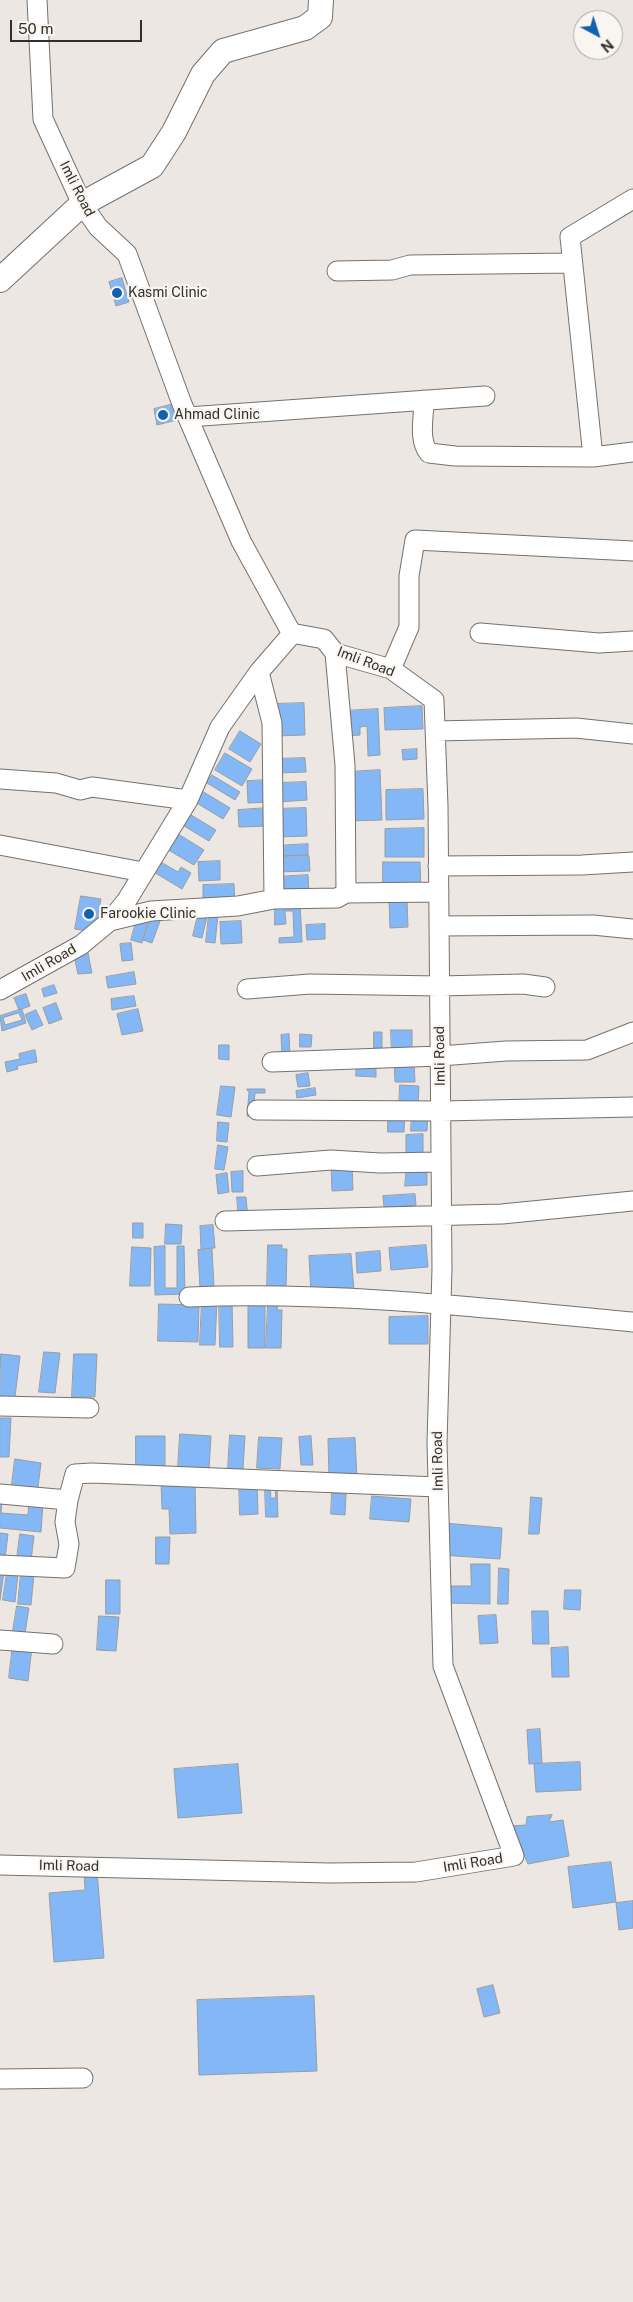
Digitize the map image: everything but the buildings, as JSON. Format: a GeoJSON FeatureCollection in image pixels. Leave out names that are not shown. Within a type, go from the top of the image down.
{"type":"FeatureCollection","features":[{"type":"Feature","properties":{"kind":"street","name":"Imli Road"},"geometry":{"type":"LineString","coordinates":[[37,0],[43,119],[82,204],[98,227],[127,254],[188,417],[241,541],[291,633]]}},
{"type":"Feature","properties":{"kind":"street"},"geometry":{"type":"LineString","coordinates":[[0,280],[82,204],[152,166],[174,132],[203,74],[223,51],[305,28],[320,17],[321,0]]}},
{"type":"Feature","properties":{"kind":"street"},"geometry":{"type":"LineString","coordinates":[[593,456],[571,263],[570,238],[633,200]]}},
{"type":"Feature","properties":{"kind":"street"},"geometry":{"type":"LineString","coordinates":[[337,271],[392,270],[410,265],[571,263]]}},
{"type":"Feature","properties":{"kind":"street"},"geometry":{"type":"LineString","coordinates":[[188,417],[485,396]]}},
{"type":"Feature","properties":{"kind":"street"},"geometry":{"type":"LineString","coordinates":[[424,400],[423,437],[425,448],[429,453],[455,456],[593,456],[633,452]]}},
{"type":"Feature","properties":{"kind":"street"},"geometry":{"type":"LineString","coordinates":[[391,669],[409,627],[409,576],[415,540],[633,552]]}},
{"type":"Feature","properties":{"kind":"street","name":"Imli Road"},"geometry":{"type":"LineString","coordinates":[[0,1864],[328,1873],[416,1872],[514,1856],[443,1666],[437,1443],[442,1217],[439,892],[434,700],[391,669],[335,653],[324,639],[291,633]]}},
{"type":"Feature","properties":{"kind":"street","name":"Imli Road"},"geometry":{"type":"LineString","coordinates":[[0,990],[81,944],[110,921],[188,800],[220,727],[259,672],[291,633]]}},
{"type":"Feature","properties":{"kind":"street"},"geometry":{"type":"LineString","coordinates":[[480,633],[599,643],[633,641]]}},
{"type":"Feature","properties":{"kind":"street"},"geometry":{"type":"LineString","coordinates":[[335,653],[345,765],[346,893]]}},
{"type":"Feature","properties":{"kind":"street"},"geometry":{"type":"LineString","coordinates":[[259,672],[272,723],[274,899]]}},
{"type":"Feature","properties":{"kind":"street"},"geometry":{"type":"LineString","coordinates":[[435,731],[576,728],[633,734]]}},
{"type":"Feature","properties":{"kind":"street"},"geometry":{"type":"LineString","coordinates":[[0,780],[56,783],[80,790],[92,787],[188,800]]}},
{"type":"Feature","properties":{"kind":"street"},"geometry":{"type":"LineString","coordinates":[[0,845],[143,872]]}},
{"type":"Feature","properties":{"kind":"street"},"geometry":{"type":"LineString","coordinates":[[438,866],[582,865],[633,862]]}},
{"type":"Feature","properties":{"kind":"street"},"geometry":{"type":"LineString","coordinates":[[110,921],[151,911],[238,906],[274,899],[336,898],[346,893],[439,892]]}},
{"type":"Feature","properties":{"kind":"street"},"geometry":{"type":"LineString","coordinates":[[439,926],[593,925],[633,929]]}},
{"type":"Feature","properties":{"kind":"street"},"geometry":{"type":"LineString","coordinates":[[247,989],[310,984],[440,986],[523,984],[545,987]]}},
{"type":"Feature","properties":{"kind":"street"},"geometry":{"type":"LineString","coordinates":[[272,1062],[440,1056],[506,1051],[587,1050],[633,1032]]}},
{"type":"Feature","properties":{"kind":"street"},"geometry":{"type":"LineString","coordinates":[[257,1110],[441,1111],[633,1107]]}},
{"type":"Feature","properties":{"kind":"street"},"geometry":{"type":"LineString","coordinates":[[257,1166],[332,1160],[380,1164],[441,1162]]}},
{"type":"Feature","properties":{"kind":"street"},"geometry":{"type":"LineString","coordinates":[[225,1221],[442,1217],[502,1214],[633,1201]]}},
{"type":"Feature","properties":{"kind":"street"},"geometry":{"type":"LineString","coordinates":[[189,1297],[244,1295],[441,1304],[633,1322]]}},
{"type":"Feature","properties":{"kind":"street"},"geometry":{"type":"LineString","coordinates":[[0,1406],[89,1408]]}},
{"type":"Feature","properties":{"kind":"street"},"geometry":{"type":"LineString","coordinates":[[0,1565],[65,1568],[69,1544],[65,1522],[68,1500],[75,1474],[92,1473],[438,1486]]}},
{"type":"Feature","properties":{"kind":"street"},"geometry":{"type":"LineString","coordinates":[[0,1494],[68,1500]]}},
{"type":"Feature","properties":{"kind":"street"},"geometry":{"type":"LineString","coordinates":[[0,1640],[53,1644]]}},
{"type":"Feature","properties":{"kind":"street"},"geometry":{"type":"LineString","coordinates":[[0,2079],[83,2078]]}},
{"type":"Feature","properties":{"kind":"place","name":"Kasmi Clinic"},"geometry":{"type":"Point","coordinates":[117,293]}},
{"type":"Feature","properties":{"kind":"place","name":"Ahmad Clinic"},"geometry":{"type":"Point","coordinates":[163,415]}},
{"type":"Feature","properties":{"kind":"place","name":"Farookie Clinic"},"geometry":{"type":"Point","coordinates":[89,914]}}]}
